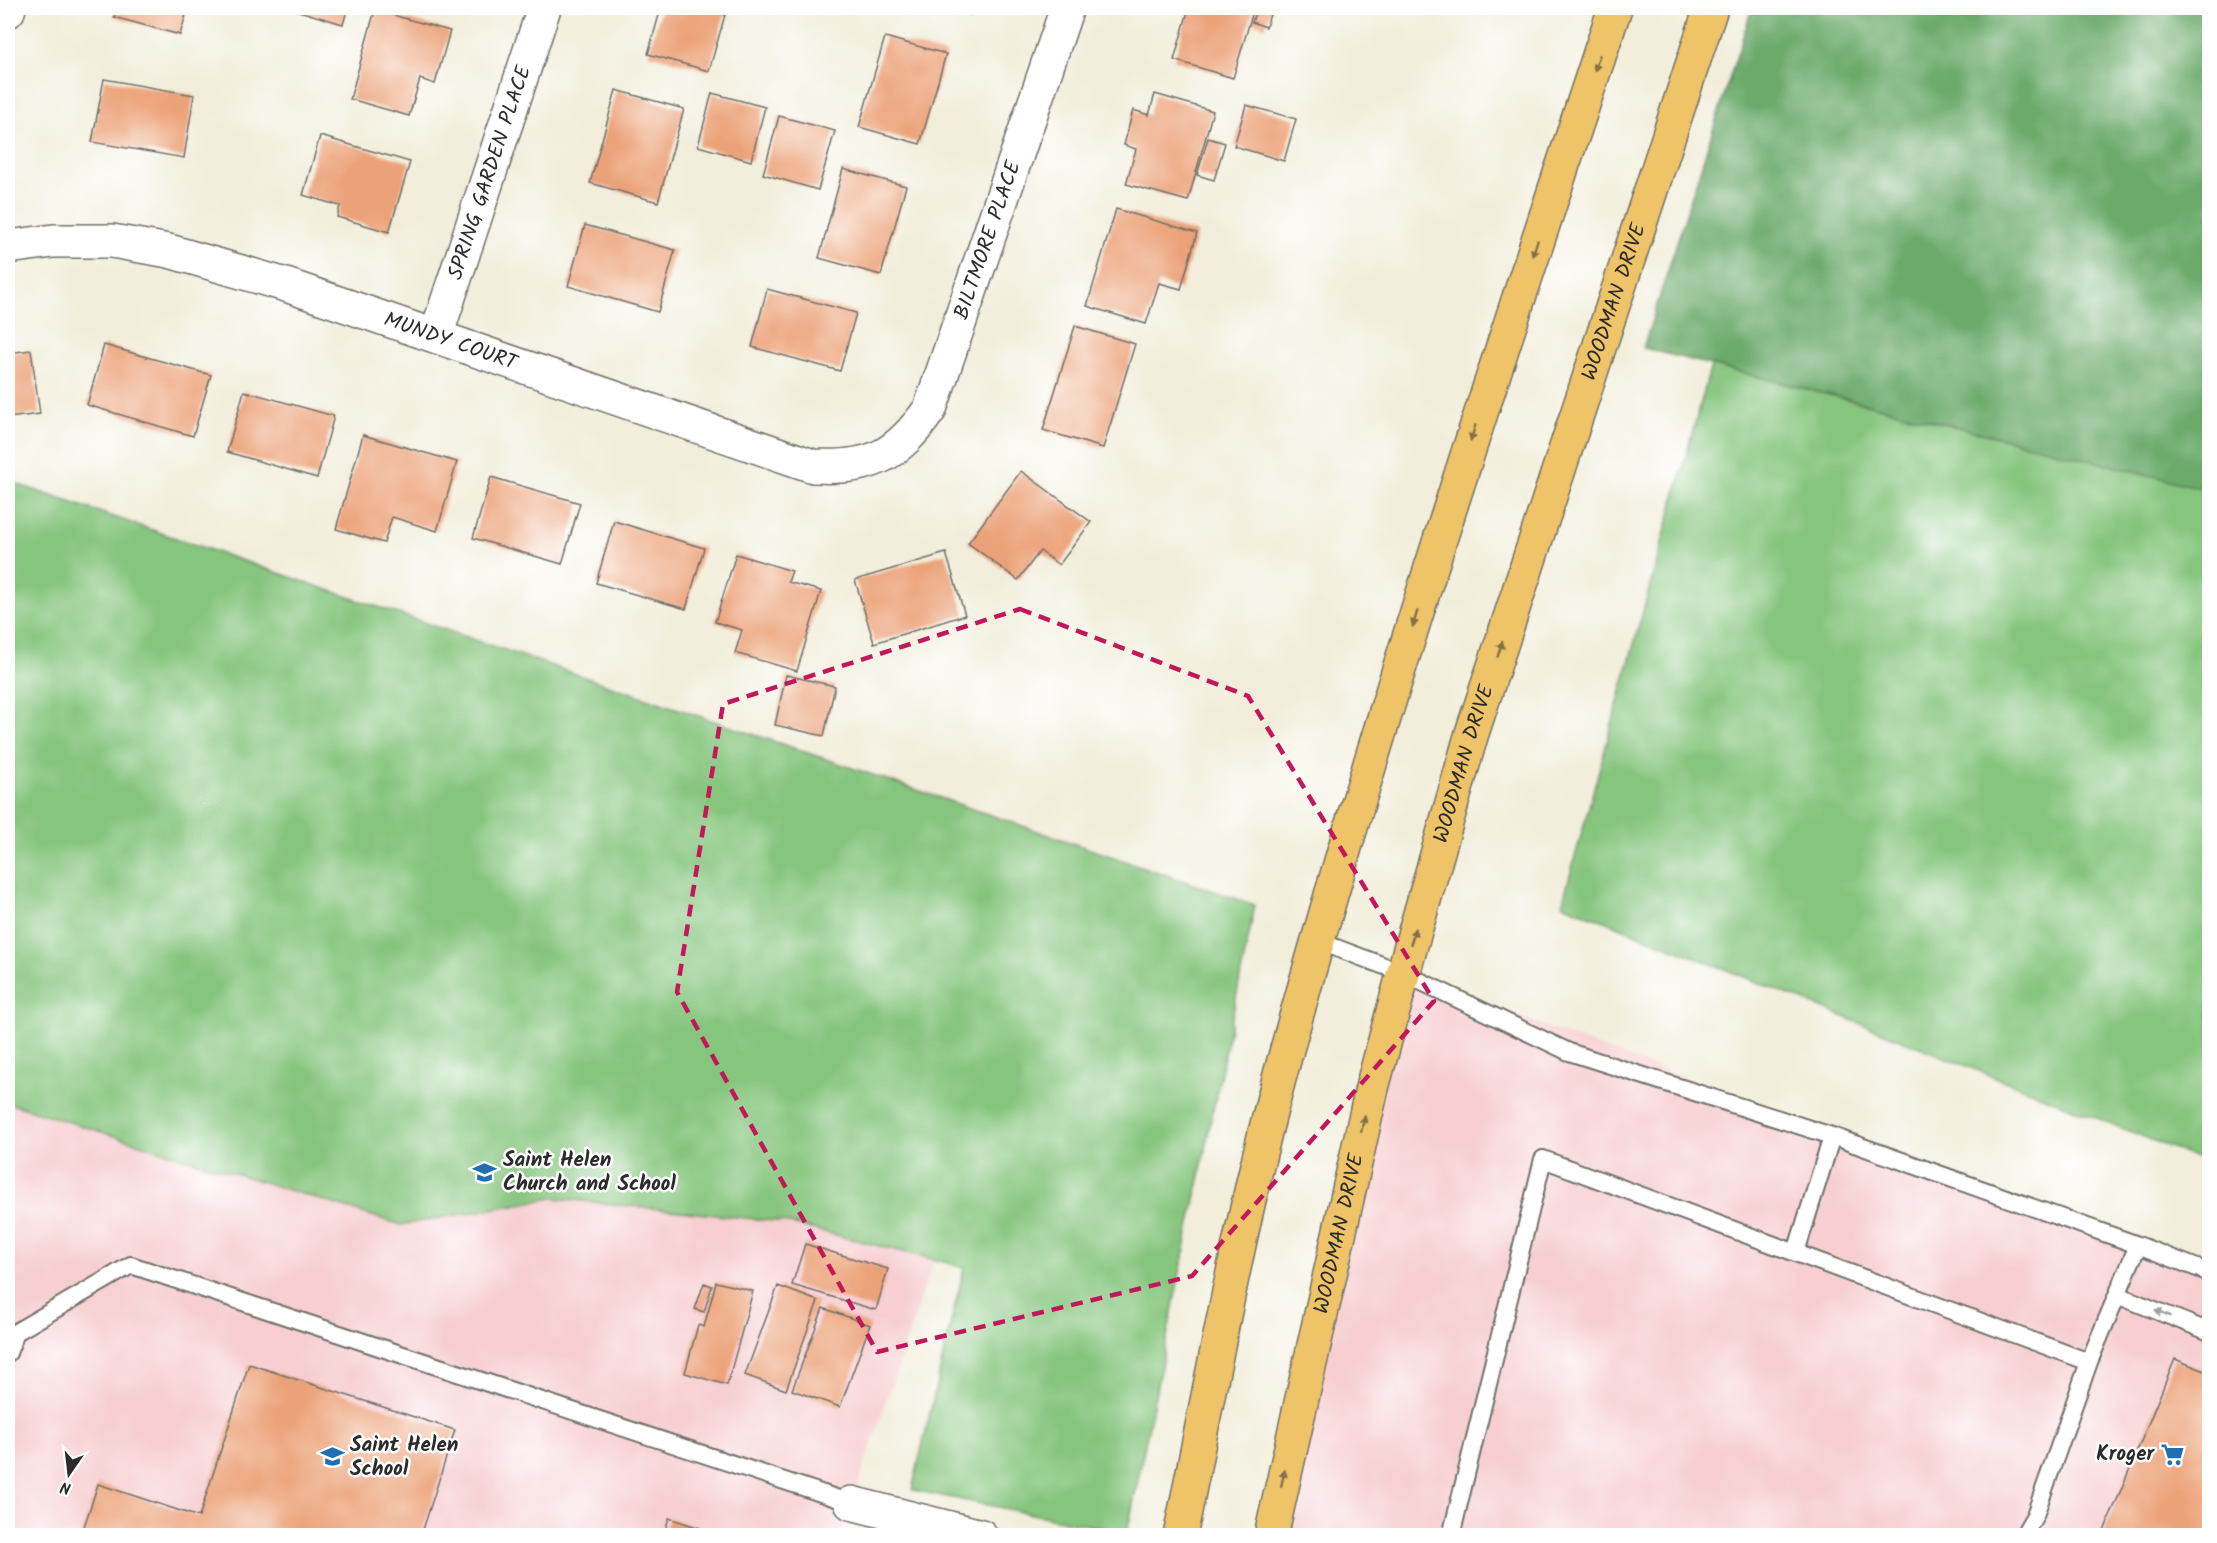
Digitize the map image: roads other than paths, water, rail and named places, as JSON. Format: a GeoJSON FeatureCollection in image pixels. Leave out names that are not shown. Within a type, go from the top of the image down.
{"type":"FeatureCollection","features":[{"type":"Feature","properties":{"kind":"main road"},"geometry":{"type":"LineString","coordinates":[[1180,1536],[1240,1241],[1269,1115],[1318,941],[1379,733],[1480,410],[1615,8]]}},
{"type":"Feature","properties":{"kind":"main road","name":"WOODMAN DRIVE"},"geometry":{"type":"LineString","coordinates":[[1270,1536],[1371,1088],[1472,733],[1711,8]]}},
{"type":"Feature","properties":{"kind":"street","name":"SPRING GARDEN PLACE"},"geometry":{"type":"LineString","coordinates":[[436,336],[544,8]]}},
{"type":"Feature","properties":{"kind":"street","name":"BILTMORE PLACE"},"geometry":{"type":"LineString","coordinates":[[884,456],[913,434],[930,409],[1067,8]]}},
{"type":"Feature","properties":{"kind":"street","name":"MUNDY COURT"},"geometry":{"type":"LineString","coordinates":[[8,247],[53,241],[112,241],[169,251],[286,285],[813,466],[842,467],[884,456]]}},
{"type":"Feature","properties":{"kind":"street"},"geometry":{"type":"LineString","coordinates":[[851,1503],[890,1524],[981,1536]]}},
{"type":"Feature","properties":{"kind":"lane"},"geometry":{"type":"LineString","coordinates":[[1318,941],[1403,973],[1569,1052],[1833,1136],[2210,1273]]}},
{"type":"Feature","properties":{"kind":"lane"},"geometry":{"type":"LineString","coordinates":[[1796,1252],[1833,1136]]}},
{"type":"Feature","properties":{"kind":"lane"},"geometry":{"type":"LineString","coordinates":[[1451,1536],[1543,1159],[2090,1362]]}},
{"type":"Feature","properties":{"kind":"lane"},"geometry":{"type":"LineString","coordinates":[[2023,1536],[2035,1515],[2090,1362],[2138,1245]]}},
{"type":"Feature","properties":{"kind":"lane"},"geometry":{"type":"LineString","coordinates":[[8,1353],[16,1332],[131,1265],[851,1503]]}},
{"type":"Feature","properties":{"kind":"lane"},"geometry":{"type":"LineString","coordinates":[[2117,1295],[2210,1332]]}},
{"type":"Feature","properties":{"kind":"place","name":"Saint Helen Church and School"},"geometry":{"type":"Point","coordinates":[485,1172]}},
{"type":"Feature","properties":{"kind":"place","name":"Kroger"},"geometry":{"type":"Point","coordinates":[2172,1454]}},
{"type":"Feature","properties":{"kind":"place","name":"Saint Helen School"},"geometry":{"type":"Point","coordinates":[332,1457]}}]}
